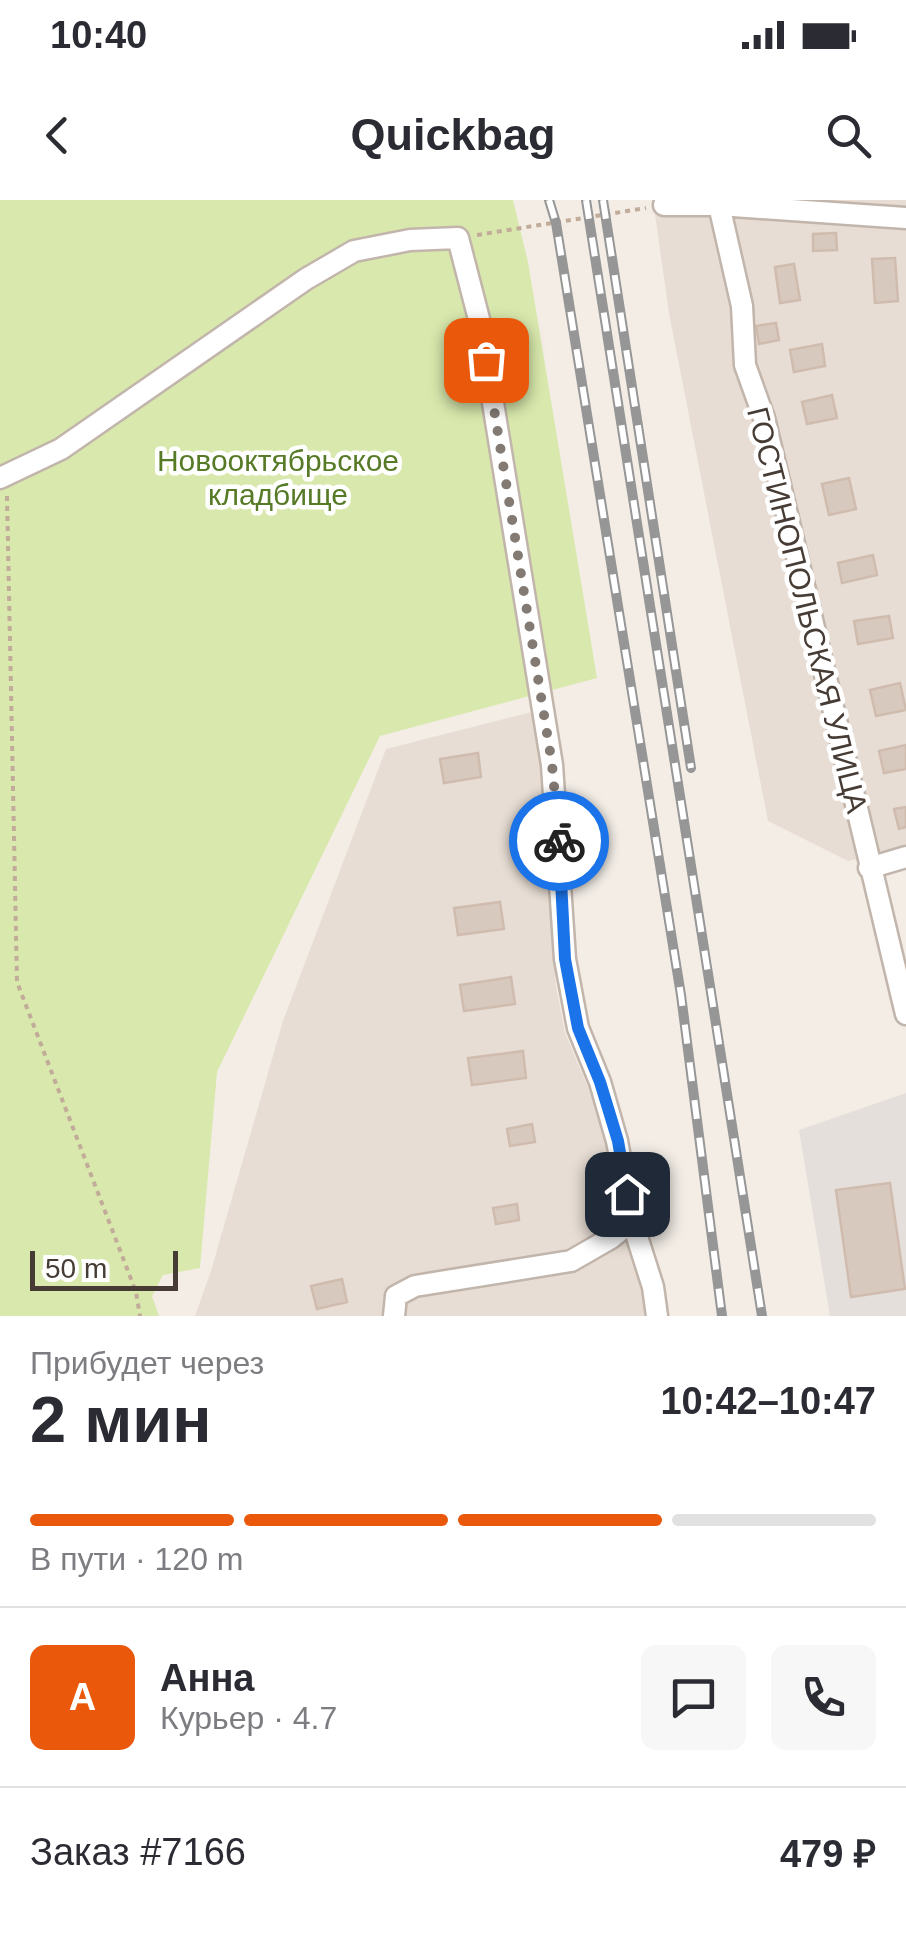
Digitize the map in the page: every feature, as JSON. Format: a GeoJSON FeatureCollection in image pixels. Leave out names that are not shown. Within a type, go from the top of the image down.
{"type":"FeatureCollection","features":[{"type":"Feature","properties":{"kind":"street"},"geometry":{"type":"LineString","coordinates":[[664,205],[744,204],[906,218]]}},
{"type":"Feature","properties":{"kind":"street","name":"ГОСТИНОПОЛЬСКАЯ УЛИЦА"},"geometry":{"type":"LineString","coordinates":[[719,205],[742,306],[745,365],[764,418],[906,1014]]}},
{"type":"Feature","properties":{"kind":"street"},"geometry":{"type":"LineString","coordinates":[[3,477],[61,450],[306,279],[354,251],[410,240],[458,238],[480,323],[552,764],[565,959],[578,1028],[618,1141],[632,1221],[654,1288],[657,1316]]}},
{"type":"Feature","properties":{"kind":"street"},"geometry":{"type":"LineString","coordinates":[[869,868],[906,857]]}},
{"type":"Feature","properties":{"kind":"street"},"geometry":{"type":"LineString","coordinates":[[394,1316],[396,1296],[415,1286],[572,1261],[632,1221]]}},
{"type":"Feature","properties":{"kind":"path"},"geometry":{"type":"LineString","coordinates":[[458,238],[664,205]]}},
{"type":"Feature","properties":{"kind":"path"},"geometry":{"type":"LineString","coordinates":[[3,477],[18,982],[136,1292],[140,1316]]}},
{"type":"Feature","properties":{"kind":"shaded area"},"geometry":{"type":"Polygon","coordinates":[[[653,200],[906,200],[906,848],[848,861],[768,821],[669,313],[653,200]]]}},
{"type":"Feature","properties":{"kind":"shaded area"},"geometry":{"type":"Polygon","coordinates":[[[532,712],[544,784],[556,986],[565,1033],[598,1111],[647,1316],[195,1316],[283,1021],[386,749],[532,712]]]}},
{"type":"Feature","properties":{"kind":"shaded area"},"geometry":{"type":"Polygon","coordinates":[[[906,1093],[906,1316],[830,1316],[799,1130],[906,1093]]]}},
{"type":"Feature","properties":{"kind":"green space","name":"Новооктябрьское кладбище"},"geometry":{"type":"Polygon","coordinates":[[[0,200],[513,200],[528,262],[597,678],[380,736],[217,1072],[200,1268],[163,1275],[152,1296],[159,1316],[0,1316],[0,200]]]}},
{"type":"Feature","properties":{"kind":"building"},"geometry":{"type":"Polygon","coordinates":[[[836,233],[837,250],[813,251],[813,234],[836,233]]]}},
{"type":"Feature","properties":{"kind":"building"},"geometry":{"type":"Polygon","coordinates":[[[895,258],[898,301],[875,303],[872,259],[895,258]]]}},
{"type":"Feature","properties":{"kind":"building"},"geometry":{"type":"Polygon","coordinates":[[[794,264],[800,300],[780,303],[775,267],[794,264]]]}},
{"type":"Feature","properties":{"kind":"building"},"geometry":{"type":"Polygon","coordinates":[[[776,323],[779,340],[759,344],[756,326],[776,323]]]}},
{"type":"Feature","properties":{"kind":"building"},"geometry":{"type":"Polygon","coordinates":[[[822,344],[825,366],[794,372],[790,350],[822,344]]]}},
{"type":"Feature","properties":{"kind":"building"},"geometry":{"type":"Polygon","coordinates":[[[832,395],[837,418],[807,424],[802,402],[832,395]]]}},
{"type":"Feature","properties":{"kind":"building"},"geometry":{"type":"Polygon","coordinates":[[[849,478],[856,509],[829,515],[822,484],[849,478]]]}},
{"type":"Feature","properties":{"kind":"building"},"geometry":{"type":"Polygon","coordinates":[[[873,555],[877,575],[842,583],[838,563],[873,555]]]}},
{"type":"Feature","properties":{"kind":"building"},"geometry":{"type":"Polygon","coordinates":[[[889,616],[893,638],[858,644],[854,621],[889,616]]]}},
{"type":"Feature","properties":{"kind":"building"},"geometry":{"type":"Polygon","coordinates":[[[900,683],[906,710],[876,716],[870,690],[900,683]]]}},
{"type":"Feature","properties":{"kind":"building"},"geometry":{"type":"Polygon","coordinates":[[[906,745],[906,769],[884,773],[879,751],[906,745]]]}},
{"type":"Feature","properties":{"kind":"building"},"geometry":{"type":"Polygon","coordinates":[[[478,753],[481,777],[444,783],[440,759],[478,753]]]}},
{"type":"Feature","properties":{"kind":"building"},"geometry":{"type":"Polygon","coordinates":[[[906,807],[906,827],[899,829],[894,809],[906,807]]]}},
{"type":"Feature","properties":{"kind":"building"},"geometry":{"type":"Polygon","coordinates":[[[500,902],[504,929],[458,935],[454,908],[500,902]]]}},
{"type":"Feature","properties":{"kind":"building"},"geometry":{"type":"Polygon","coordinates":[[[511,977],[515,1004],[464,1011],[460,985],[511,977]]]}},
{"type":"Feature","properties":{"kind":"building"},"geometry":{"type":"Polygon","coordinates":[[[523,1051],[526,1078],[472,1085],[468,1058],[523,1051]]]}},
{"type":"Feature","properties":{"kind":"building"},"geometry":{"type":"Polygon","coordinates":[[[532,1124],[535,1142],[510,1146],[507,1129],[532,1124]]]}},
{"type":"Feature","properties":{"kind":"building"},"geometry":{"type":"Polygon","coordinates":[[[890,1183],[905,1289],[851,1297],[836,1190],[890,1183]]]}},
{"type":"Feature","properties":{"kind":"building"},"geometry":{"type":"Polygon","coordinates":[[[517,1204],[519,1220],[496,1224],[493,1208],[517,1204]]]}},
{"type":"Feature","properties":{"kind":"building"},"geometry":{"type":"Polygon","coordinates":[[[342,1279],[347,1302],[317,1309],[311,1286],[342,1279]]]}},
{"type":"Feature","properties":{"kind":"railway"},"geometry":{"type":"LineString","coordinates":[[549,200],[556,223],[681,995],[722,1316]]}},
{"type":"Feature","properties":{"kind":"railway"},"geometry":{"type":"LineString","coordinates":[[586,200],[762,1316]]}},
{"type":"Feature","properties":{"kind":"railway"},"geometry":{"type":"LineString","coordinates":[[603,200],[691,768]]}},
{"type":"Feature","properties":{"kind":"way so far"},"geometry":{"type":"LineString","coordinates":[[486,360],[552,764],[559,841]]}},
{"type":"Feature","properties":{"kind":"route"},"geometry":{"type":"LineString","coordinates":[[559,841],[565,959],[578,1028],[618,1141],[627,1194]]}}]}
